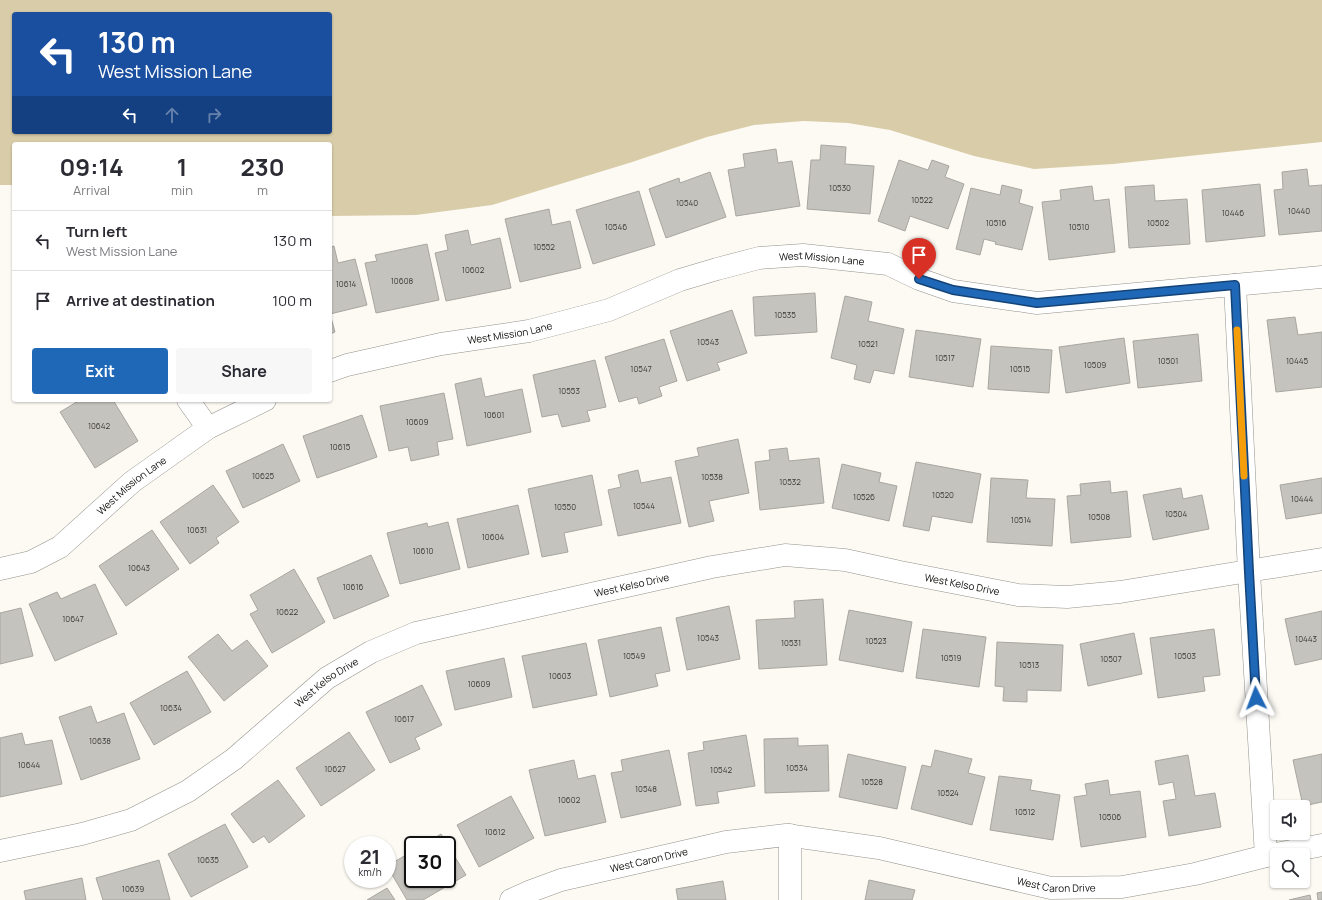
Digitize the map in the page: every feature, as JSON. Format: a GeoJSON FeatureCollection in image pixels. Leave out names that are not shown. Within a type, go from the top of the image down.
{"type":"FeatureCollection","features":[{"type":"Feature","properties":{"kind":"street","name":"West Mission Lane"},"geometry":{"type":"LineString","coordinates":[[332,370],[347,364],[441,344],[530,331],[609,310],[680,280],[759,258],[802,255],[888,264],[919,279],[953,290],[1037,303],[1322,277]]}},
{"type":"Feature","properties":{"kind":"street"},"geometry":{"type":"LineString","coordinates":[[1235,285],[1249,572],[1266,856]]}},
{"type":"Feature","properties":{"kind":"street"},"geometry":{"type":"LineString","coordinates":[[189,402],[208,428]]}},
{"type":"Feature","properties":{"kind":"street","name":"West Mission Lane"},"geometry":{"type":"LineString","coordinates":[[0,569],[31,562],[60,547],[132,482],[208,428],[261,402]]}},
{"type":"Feature","properties":{"kind":"street","name":"West Kelso Drive"},"geometry":{"type":"LineString","coordinates":[[0,851],[82,834],[131,820],[188,791],[234,759],[327,678],[371,652],[416,633],[712,567],[785,555],[845,560],[1018,595],[1060,596],[1120,592],[1322,559]]}},
{"type":"Feature","properties":{"kind":"street","name":"West Caron Drive"},"geometry":{"type":"LineString","coordinates":[[511,900],[561,880],[726,842],[786,835],[879,848],[1051,888],[1122,887],[1195,874],[1266,856],[1322,845]]}},
{"type":"Feature","properties":{"kind":"street"},"geometry":{"type":"LineString","coordinates":[[790,836],[790,900]]}},
{"type":"Feature","properties":{"kind":"shaded area"},"geometry":{"type":"Polygon","coordinates":[[[0,0],[1322,0],[1322,142],[1113,164],[1034,169],[974,156],[890,130],[848,123],[804,121],[754,125],[707,137],[629,163],[492,205],[416,215],[332,216],[332,142],[12,142],[12,185],[0,185],[0,0]]]}},
{"type":"Feature","properties":{"kind":"building"},"geometry":{"type":"Polygon","coordinates":[[[821,145],[846,147],[845,164],[874,166],[870,214],[807,209],[811,160],[820,160],[821,145]]]}},
{"type":"Feature","properties":{"kind":"building"},"geometry":{"type":"Polygon","coordinates":[[[776,149],[778,163],[792,161],[800,206],[736,216],[728,170],[745,167],[743,154],[776,149]]]}},
{"type":"Feature","properties":{"kind":"building"},"geometry":{"type":"Polygon","coordinates":[[[899,160],[928,170],[932,160],[949,166],[945,177],[964,184],[948,229],[910,216],[905,231],[878,221],[899,160]]]}},
{"type":"Feature","properties":{"kind":"building"},"geometry":{"type":"Polygon","coordinates":[[[1307,169],[1309,186],[1322,185],[1322,231],[1279,235],[1274,190],[1283,189],[1282,172],[1307,169]]]}},
{"type":"Feature","properties":{"kind":"building"},"geometry":{"type":"Polygon","coordinates":[[[710,172],[726,217],[666,238],[649,189],[679,178],[680,183],[710,172]]]}},
{"type":"Feature","properties":{"kind":"building"},"geometry":{"type":"Polygon","coordinates":[[[1260,184],[1265,236],[1206,242],[1202,190],[1260,184]]]}},
{"type":"Feature","properties":{"kind":"building"},"geometry":{"type":"Polygon","coordinates":[[[1002,185],[1022,190],[1019,203],[1033,207],[1022,250],[995,244],[996,242],[984,239],[980,255],[956,249],[971,188],[1000,195],[1002,185]]]}},
{"type":"Feature","properties":{"kind":"building"},"geometry":{"type":"Polygon","coordinates":[[[1154,185],[1155,201],[1187,199],[1190,244],[1129,248],[1125,187],[1154,185]]]}},
{"type":"Feature","properties":{"kind":"building"},"geometry":{"type":"Polygon","coordinates":[[[1092,186],[1094,201],[1109,199],[1115,252],[1049,260],[1042,202],[1061,200],[1060,190],[1092,186]]]}},
{"type":"Feature","properties":{"kind":"building"},"geometry":{"type":"Polygon","coordinates":[[[639,191],[655,245],[593,264],[576,210],[639,191]]]}},
{"type":"Feature","properties":{"kind":"building"},"geometry":{"type":"Polygon","coordinates":[[[549,209],[552,225],[570,221],[581,268],[520,282],[505,219],[549,209]]]}},
{"type":"Feature","properties":{"kind":"building"},"geometry":{"type":"Polygon","coordinates":[[[468,230],[471,245],[500,238],[511,288],[446,301],[435,253],[448,250],[445,235],[468,230]]]}},
{"type":"Feature","properties":{"kind":"building"},"geometry":{"type":"Polygon","coordinates":[[[427,244],[439,300],[376,313],[365,263],[377,261],[375,255],[427,244]]]}},
{"type":"Feature","properties":{"kind":"building"},"geometry":{"type":"Polygon","coordinates":[[[332,246],[334,246],[338,263],[355,259],[367,305],[332,314],[332,246]]]}},
{"type":"Feature","properties":{"kind":"building"},"geometry":{"type":"Polygon","coordinates":[[[815,293],[817,332],[755,336],[753,297],[815,293]]]}},
{"type":"Feature","properties":{"kind":"building"},"geometry":{"type":"Polygon","coordinates":[[[845,296],[872,302],[868,321],[904,329],[894,374],[874,370],[870,383],[854,379],[857,365],[831,358],[845,296]]]}},
{"type":"Feature","properties":{"kind":"building"},"geometry":{"type":"Polygon","coordinates":[[[732,310],[747,353],[717,363],[720,370],[687,381],[670,331],[732,310]]]}},
{"type":"Feature","properties":{"kind":"building"},"geometry":{"type":"Polygon","coordinates":[[[1295,317],[1298,335],[1322,332],[1322,387],[1276,392],[1267,320],[1295,317]]]}},
{"type":"Feature","properties":{"kind":"building"},"geometry":{"type":"Polygon","coordinates":[[[332,321],[335,332],[332,333],[332,321]]]}},
{"type":"Feature","properties":{"kind":"building"},"geometry":{"type":"Polygon","coordinates":[[[916,330],[981,339],[973,387],[909,377],[916,330]]]}},
{"type":"Feature","properties":{"kind":"building"},"geometry":{"type":"Polygon","coordinates":[[[1198,334],[1202,381],[1138,388],[1133,341],[1198,334]]]}},
{"type":"Feature","properties":{"kind":"building"},"geometry":{"type":"Polygon","coordinates":[[[1124,338],[1130,383],[1066,393],[1059,347],[1124,338]]]}},
{"type":"Feature","properties":{"kind":"building"},"geometry":{"type":"Polygon","coordinates":[[[664,339],[677,381],[659,387],[662,396],[639,404],[637,397],[619,402],[605,357],[664,339]]]}},
{"type":"Feature","properties":{"kind":"building"},"geometry":{"type":"Polygon","coordinates":[[[991,346],[1052,350],[1049,393],[988,389],[991,346]]]}},
{"type":"Feature","properties":{"kind":"building"},"geometry":{"type":"Polygon","coordinates":[[[595,360],[606,407],[587,411],[590,421],[562,427],[558,414],[542,417],[533,375],[595,360]]]}},
{"type":"Feature","properties":{"kind":"building"},"geometry":{"type":"Polygon","coordinates":[[[481,378],[485,397],[522,389],[531,432],[467,446],[455,384],[481,378]]]}},
{"type":"Feature","properties":{"kind":"building"},"geometry":{"type":"Polygon","coordinates":[[[444,393],[453,439],[437,442],[439,455],[411,461],[408,447],[389,451],[380,406],[444,393]]]}},
{"type":"Feature","properties":{"kind":"building"},"geometry":{"type":"Polygon","coordinates":[[[77,402],[114,402],[138,441],[95,468],[60,412],[77,402]]]}},
{"type":"Feature","properties":{"kind":"building"},"geometry":{"type":"Polygon","coordinates":[[[362,415],[377,457],[317,478],[303,436],[362,415]]]}},
{"type":"Feature","properties":{"kind":"building"},"geometry":{"type":"Polygon","coordinates":[[[738,439],[749,493],[709,501],[714,521],[689,527],[675,461],[699,456],[697,448],[738,439]]]}},
{"type":"Feature","properties":{"kind":"building"},"geometry":{"type":"Polygon","coordinates":[[[283,444],[300,481],[243,508],[226,471],[283,444]]]}},
{"type":"Feature","properties":{"kind":"building"},"geometry":{"type":"Polygon","coordinates":[[[787,448],[789,461],[819,458],[824,503],[760,510],[755,462],[770,460],[769,450],[787,448]]]}},
{"type":"Feature","properties":{"kind":"building"},"geometry":{"type":"Polygon","coordinates":[[[916,462],[981,474],[972,523],[932,516],[929,531],[903,526],[916,462]]]}},
{"type":"Feature","properties":{"kind":"building"},"geometry":{"type":"Polygon","coordinates":[[[842,464],[881,473],[879,482],[897,486],[889,521],[832,508],[842,464]]]}},
{"type":"Feature","properties":{"kind":"building"},"geometry":{"type":"Polygon","coordinates":[[[638,470],[641,483],[671,477],[681,523],[618,536],[608,490],[621,487],[618,475],[638,470]]]}},
{"type":"Feature","properties":{"kind":"building"},"geometry":{"type":"Polygon","coordinates":[[[592,475],[602,525],[564,533],[568,552],[542,557],[528,489],[592,475]]]}},
{"type":"Feature","properties":{"kind":"building"},"geometry":{"type":"Polygon","coordinates":[[[991,478],[1028,480],[1026,498],[1055,499],[1052,546],[987,542],[991,478]]]}},
{"type":"Feature","properties":{"kind":"building"},"geometry":{"type":"Polygon","coordinates":[[[1322,478],[1322,513],[1286,519],[1280,485],[1322,478]]]}},
{"type":"Feature","properties":{"kind":"building"},"geometry":{"type":"Polygon","coordinates":[[[1110,481],[1111,493],[1127,491],[1131,537],[1071,543],[1067,496],[1081,495],[1080,484],[1110,481]]]}},
{"type":"Feature","properties":{"kind":"building"},"geometry":{"type":"Polygon","coordinates":[[[213,485],[239,522],[216,538],[219,543],[190,564],[160,522],[213,485]]]}},
{"type":"Feature","properties":{"kind":"building"},"geometry":{"type":"Polygon","coordinates":[[[1181,488],[1183,499],[1202,495],[1209,529],[1153,540],[1143,495],[1181,488]]]}},
{"type":"Feature","properties":{"kind":"building"},"geometry":{"type":"Polygon","coordinates":[[[518,505],[529,554],[468,568],[457,519],[518,505]]]}},
{"type":"Feature","properties":{"kind":"building"},"geometry":{"type":"Polygon","coordinates":[[[448,522],[460,569],[400,584],[387,533],[427,523],[428,527],[448,522]]]}},
{"type":"Feature","properties":{"kind":"building"},"geometry":{"type":"Polygon","coordinates":[[[152,530],[179,569],[126,606],[99,566],[152,530]]]}},
{"type":"Feature","properties":{"kind":"building"},"geometry":{"type":"Polygon","coordinates":[[[371,555],[389,596],[334,619],[317,578],[371,555]]]}},
{"type":"Feature","properties":{"kind":"building"},"geometry":{"type":"Polygon","coordinates":[[[294,569],[325,622],[272,653],[250,614],[258,610],[250,595],[294,569]]]}},
{"type":"Feature","properties":{"kind":"building"},"geometry":{"type":"Polygon","coordinates":[[[95,584],[117,634],[55,661],[29,604],[57,592],[61,599],[95,584]]]}},
{"type":"Feature","properties":{"kind":"building"},"geometry":{"type":"Polygon","coordinates":[[[823,599],[827,665],[759,669],[756,620],[795,618],[794,601],[823,599]]]}},
{"type":"Feature","properties":{"kind":"building"},"geometry":{"type":"Polygon","coordinates":[[[729,606],[740,659],[687,670],[676,618],[729,606]]]}},
{"type":"Feature","properties":{"kind":"building"},"geometry":{"type":"Polygon","coordinates":[[[21,608],[33,656],[0,664],[0,613],[21,608]]]}},
{"type":"Feature","properties":{"kind":"building"},"geometry":{"type":"Polygon","coordinates":[[[849,610],[912,622],[903,672],[839,660],[849,610]]]}},
{"type":"Feature","properties":{"kind":"building"},"geometry":{"type":"Polygon","coordinates":[[[1322,611],[1322,659],[1295,665],[1285,619],[1322,611]]]}},
{"type":"Feature","properties":{"kind":"building"},"geometry":{"type":"Polygon","coordinates":[[[661,627],[670,671],[655,674],[658,686],[610,697],[598,640],[661,627]]]}},
{"type":"Feature","properties":{"kind":"building"},"geometry":{"type":"Polygon","coordinates":[[[923,629],[986,637],[979,687],[916,678],[923,629]]]}},
{"type":"Feature","properties":{"kind":"building"},"geometry":{"type":"Polygon","coordinates":[[[1214,629],[1220,675],[1203,677],[1205,691],[1158,698],[1150,638],[1214,629]]]}},
{"type":"Feature","properties":{"kind":"building"},"geometry":{"type":"Polygon","coordinates":[[[1134,633],[1142,674],[1088,686],[1080,644],[1134,633]]]}},
{"type":"Feature","properties":{"kind":"building"},"geometry":{"type":"Polygon","coordinates":[[[218,634],[232,651],[247,640],[268,666],[224,701],[188,657],[218,634]]]}},
{"type":"Feature","properties":{"kind":"building"},"geometry":{"type":"Polygon","coordinates":[[[997,642],[1063,645],[1061,691],[1027,690],[1027,702],[1003,701],[1004,687],[995,686],[997,642]]]}},
{"type":"Feature","properties":{"kind":"building"},"geometry":{"type":"Polygon","coordinates":[[[586,643],[597,695],[533,708],[522,656],[586,643]]]}},
{"type":"Feature","properties":{"kind":"building"},"geometry":{"type":"Polygon","coordinates":[[[504,658],[512,697],[455,710],[446,671],[504,658]]]}},
{"type":"Feature","properties":{"kind":"building"},"geometry":{"type":"Polygon","coordinates":[[[187,671],[211,712],[154,745],[130,703],[187,671]]]}},
{"type":"Feature","properties":{"kind":"building"},"geometry":{"type":"Polygon","coordinates":[[[422,685],[442,725],[415,738],[420,749],[390,763],[366,712],[422,685]]]}},
{"type":"Feature","properties":{"kind":"building"},"geometry":{"type":"Polygon","coordinates":[[[91,706],[97,723],[124,713],[140,759],[81,780],[59,717],[91,706]]]}},
{"type":"Feature","properties":{"kind":"building"},"geometry":{"type":"Polygon","coordinates":[[[349,732],[375,770],[321,806],[296,768],[349,732]]]}},
{"type":"Feature","properties":{"kind":"building"},"geometry":{"type":"Polygon","coordinates":[[[22,733],[25,745],[52,740],[62,784],[0,797],[0,738],[22,733]]]}},
{"type":"Feature","properties":{"kind":"building"},"geometry":{"type":"Polygon","coordinates":[[[746,735],[755,786],[717,792],[719,803],[696,806],[688,753],[704,750],[703,742],[746,735]]]}},
{"type":"Feature","properties":{"kind":"building"},"geometry":{"type":"Polygon","coordinates":[[[798,738],[798,746],[828,745],[829,791],[765,793],[764,739],[798,738]]]}},
{"type":"Feature","properties":{"kind":"building"},"geometry":{"type":"Polygon","coordinates":[[[669,750],[681,805],[621,818],[611,773],[623,771],[621,760],[669,750]]]}},
{"type":"Feature","properties":{"kind":"building"},"geometry":{"type":"Polygon","coordinates":[[[935,750],[972,759],[968,773],[985,777],[972,825],[911,809],[922,765],[931,767],[935,750]]]}},
{"type":"Feature","properties":{"kind":"building"},"geometry":{"type":"Polygon","coordinates":[[[848,754],[906,767],[897,809],[839,797],[848,754]]]}},
{"type":"Feature","properties":{"kind":"building"},"geometry":{"type":"Polygon","coordinates":[[[1322,754],[1322,802],[1310,805],[1310,800],[1302,800],[1293,760],[1322,754]]]}},
{"type":"Feature","properties":{"kind":"building"},"geometry":{"type":"Polygon","coordinates":[[[1188,755],[1195,796],[1215,793],[1221,827],[1169,836],[1163,801],[1176,799],[1173,782],[1159,785],[1155,761],[1188,755]]]}},
{"type":"Feature","properties":{"kind":"building"},"geometry":{"type":"Polygon","coordinates":[[[574,760],[578,779],[595,775],[606,822],[545,836],[529,770],[574,760]]]}},
{"type":"Feature","properties":{"kind":"building"},"geometry":{"type":"Polygon","coordinates":[[[999,776],[1032,780],[1030,790],[1060,795],[1053,840],[990,830],[999,776]]]}},
{"type":"Feature","properties":{"kind":"building"},"geometry":{"type":"Polygon","coordinates":[[[278,780],[305,816],[269,843],[264,836],[253,843],[231,814],[278,780]]]}},
{"type":"Feature","properties":{"kind":"building"},"geometry":{"type":"Polygon","coordinates":[[[1108,780],[1110,795],[1140,791],[1146,837],[1081,847],[1074,797],[1087,795],[1085,784],[1108,780]]]}},
{"type":"Feature","properties":{"kind":"building"},"geometry":{"type":"Polygon","coordinates":[[[511,796],[534,838],[479,867],[457,825],[511,796]]]}},
{"type":"Feature","properties":{"kind":"building"},"geometry":{"type":"Polygon","coordinates":[[[225,824],[248,867],[191,897],[168,854],[225,824]]]}},
{"type":"Feature","properties":{"kind":"building"},"geometry":{"type":"Polygon","coordinates":[[[404,856],[404,888],[444,888],[423,900],[407,900],[396,881],[396,861],[404,856]]]}},
{"type":"Feature","properties":{"kind":"building"},"geometry":{"type":"Polygon","coordinates":[[[456,859],[466,875],[456,881],[456,859]]]}},
{"type":"Feature","properties":{"kind":"building"},"geometry":{"type":"Polygon","coordinates":[[[159,860],[170,900],[103,900],[96,878],[159,860]]]}},
{"type":"Feature","properties":{"kind":"building"},"geometry":{"type":"Polygon","coordinates":[[[82,878],[86,900],[26,900],[24,891],[82,878]]]}},
{"type":"Feature","properties":{"kind":"building"},"geometry":{"type":"Polygon","coordinates":[[[869,880],[915,890],[912,900],[865,900],[869,880]]]}},
{"type":"Feature","properties":{"kind":"building"},"geometry":{"type":"Polygon","coordinates":[[[723,881],[726,900],[678,900],[676,889],[723,881]]]}},
{"type":"Feature","properties":{"kind":"building"},"geometry":{"type":"Polygon","coordinates":[[[387,888],[395,900],[367,900],[387,888]]]}},
{"type":"Feature","properties":{"kind":"building"},"geometry":{"type":"Polygon","coordinates":[[[1322,892],[1322,900],[1318,900],[1317,893],[1322,892]]]}},
{"type":"Feature","properties":{"kind":"building"},"geometry":{"type":"Polygon","coordinates":[[[1310,895],[1311,900],[1289,900],[1310,895]]]}},
{"type":"Feature","properties":{"kind":"slow traffic"},"geometry":{"type":"LineString","coordinates":[[1237,330],[1244,476]]}},
{"type":"Feature","properties":{"kind":"route"},"geometry":{"type":"LineString","coordinates":[[919,279],[953,290],[1037,303],[1235,285],[1256,698]]}}]}
